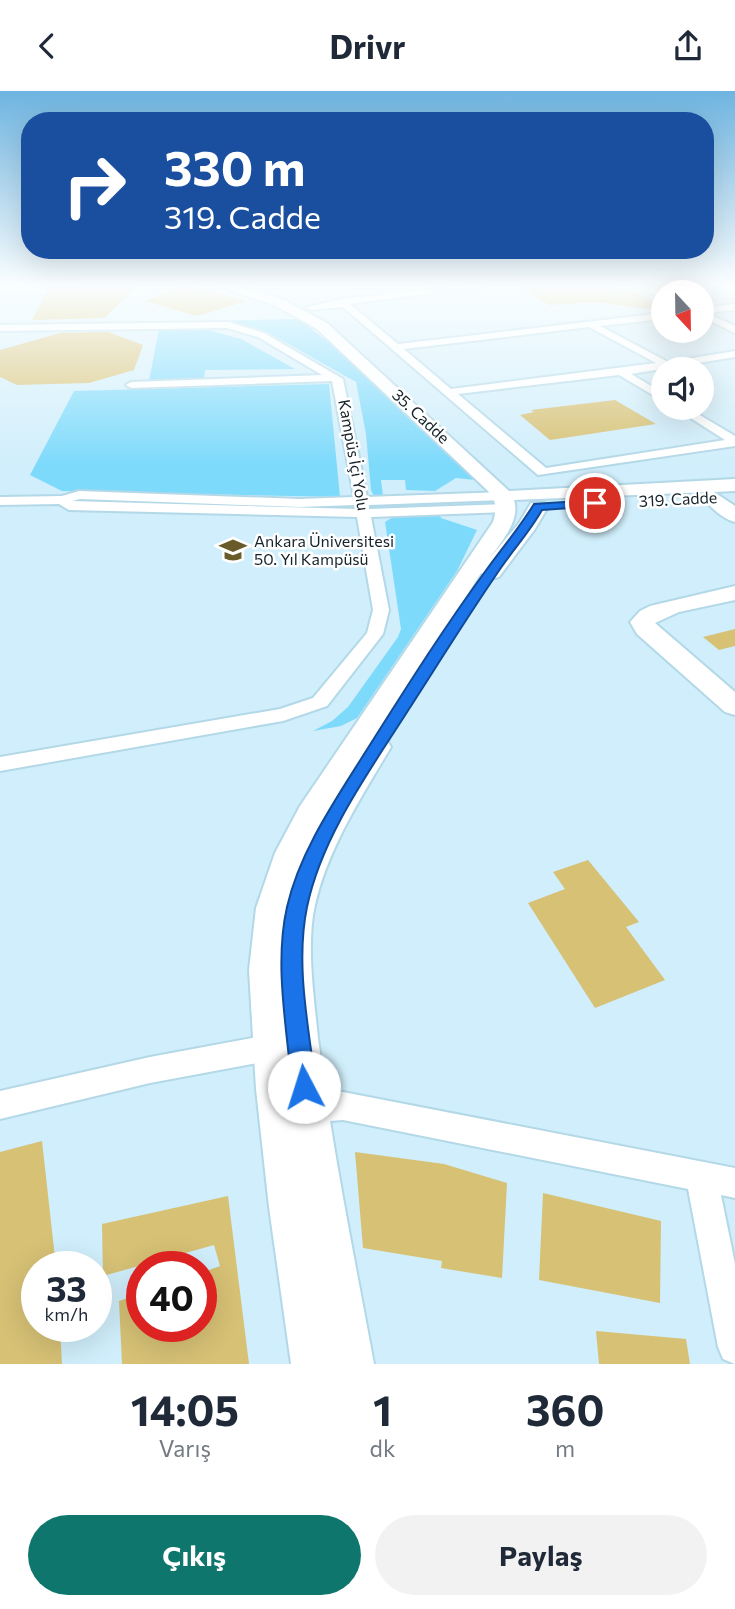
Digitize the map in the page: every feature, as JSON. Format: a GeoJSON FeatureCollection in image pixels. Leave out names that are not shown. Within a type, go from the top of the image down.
{"type":"FeatureCollection","features":[{"type":"Feature","properties":{"kind":"street","name":"Kampüs İçi Yolu"},"geometry":{"type":"LineString","coordinates":[[0,764],[283,715],[320,702],[375,634],[381,610],[342,389],[335,378],[279,345]]}},
{"type":"Feature","properties":{"kind":"street","name":"35. Cadde"},"geometry":{"type":"LineString","coordinates":[[345,345],[442,435],[517,496]]}},
{"type":"Feature","properties":{"kind":"street","name":"35. Cadde"},"geometry":{"type":"LineString","coordinates":[[362,345],[470,442]]}},
{"type":"Feature","properties":{"kind":"street"},"geometry":{"type":"LineString","coordinates":[[396,347],[410,345]]}},
{"type":"Feature","properties":{"kind":"street"},"geometry":{"type":"LineString","coordinates":[[630,345],[652,357]]}},
{"type":"Feature","properties":{"kind":"street"},"geometry":{"type":"LineString","coordinates":[[396,347],[543,472],[735,441]]}},
{"type":"Feature","properties":{"kind":"street"},"geometry":{"type":"LineString","coordinates":[[714,357],[735,354]]}},
{"type":"Feature","properties":{"kind":"street"},"geometry":{"type":"LineString","coordinates":[[450,392],[651,367]]}},
{"type":"Feature","properties":{"kind":"street"},"geometry":{"type":"LineString","coordinates":[[621,372],[651,391]]}},
{"type":"Feature","properties":{"kind":"street"},"geometry":{"type":"LineString","coordinates":[[131,385],[335,378]]}},
{"type":"Feature","properties":{"kind":"street"},"geometry":{"type":"LineString","coordinates":[[700,420],[735,441]]}},
{"type":"Feature","properties":{"kind":"street","name":"319. Cadde"},"geometry":{"type":"LineString","coordinates":[[517,496],[735,485]]}},
{"type":"Feature","properties":{"kind":"street"},"geometry":{"type":"LineString","coordinates":[[0,501],[63,501],[79,495],[363,507],[517,496]]}},
{"type":"Feature","properties":{"kind":"street","name":"319. Cadde"},"geometry":{"type":"LineString","coordinates":[[517,496],[735,496]]}},
{"type":"Feature","properties":{"kind":"street"},"geometry":{"type":"LineString","coordinates":[[317,1364],[287,1045],[268,968],[270,924],[276,897],[299,834],[334,777],[469,576],[517,496]]}},
{"type":"Feature","properties":{"kind":"street"},"geometry":{"type":"LineString","coordinates":[[712,497],[735,516]]}},
{"type":"Feature","properties":{"kind":"street"},"geometry":{"type":"LineString","coordinates":[[735,593],[660,611],[646,617],[642,622],[646,629],[735,706]]}},
{"type":"Feature","properties":{"kind":"street"},"geometry":{"type":"LineString","coordinates":[[0,1105],[150,1070],[287,1045]]}},
{"type":"Feature","properties":{"kind":"street"},"geometry":{"type":"LineString","coordinates":[[292,1111],[343,1106],[735,1183]]}},
{"type":"Feature","properties":{"kind":"street"},"geometry":{"type":"LineString","coordinates":[[292,1111],[348,1364]]}},
{"type":"Feature","properties":{"kind":"street"},"geometry":{"type":"LineString","coordinates":[[701,1175],[735,1347]]}},
{"type":"Feature","properties":{"kind":"shaded area"},"geometry":{"type":"Polygon","coordinates":[[[0,345],[735,345],[735,1364],[0,1364],[0,345]]]}},
{"type":"Feature","properties":{"kind":"shaded area"},"geometry":{"type":"Polygon","coordinates":[[[156,345],[253,345],[295,369],[205,370],[204,379],[149,381],[156,345]]]}},
{"type":"Feature","properties":{"kind":"shaded area"},"geometry":{"type":"Polygon","coordinates":[[[291,345],[332,345],[475,480],[456,478],[435,491],[406,490],[405,480],[381,480],[383,496],[374,496],[356,382],[291,345]]]}},
{"type":"Feature","properties":{"kind":"shaded area"},"geometry":{"type":"Polygon","coordinates":[[[329,384],[340,497],[62,491],[30,475],[74,391],[329,384]]]}},
{"type":"Feature","properties":{"kind":"shaded area"},"geometry":{"type":"Polygon","coordinates":[[[439,513],[441,518],[477,530],[457,571],[357,718],[341,726],[313,731],[332,721],[348,707],[401,629],[385,522],[393,517],[439,513]]]}},
{"type":"Feature","properties":{"kind":"building"},"geometry":{"type":"Polygon","coordinates":[[[16,345],[143,345],[134,370],[89,383],[17,385],[0,377],[0,350],[16,345]]]}},
{"type":"Feature","properties":{"kind":"building"},"geometry":{"type":"Polygon","coordinates":[[[615,400],[656,424],[550,440],[520,415],[534,412],[531,410],[615,400]]]}},
{"type":"Feature","properties":{"kind":"building"},"geometry":{"type":"Polygon","coordinates":[[[735,629],[735,646],[719,650],[703,637],[735,629]]]}},
{"type":"Feature","properties":{"kind":"building"},"geometry":{"type":"Polygon","coordinates":[[[588,860],[639,922],[626,927],[665,980],[595,1008],[528,903],[565,889],[553,872],[588,860]]]}},
{"type":"Feature","properties":{"kind":"building"},"geometry":{"type":"Polygon","coordinates":[[[42,1141],[54,1251],[21,1251],[21,1342],[61,1342],[62,1364],[0,1364],[0,1152],[42,1141]]]}},
{"type":"Feature","properties":{"kind":"building"},"geometry":{"type":"Polygon","coordinates":[[[355,1152],[444,1164],[507,1183],[502,1278],[441,1268],[442,1261],[363,1248],[355,1152]]]}},
{"type":"Feature","properties":{"kind":"building"},"geometry":{"type":"Polygon","coordinates":[[[543,1193],[661,1221],[660,1303],[539,1280],[543,1193]]]}},
{"type":"Feature","properties":{"kind":"building"},"geometry":{"type":"Polygon","coordinates":[[[228,1196],[249,1364],[122,1364],[119,1301],[126,1299],[126,1342],[217,1342],[217,1267],[220,1266],[214,1245],[193,1251],[126,1251],[126,1270],[112,1273],[112,1251],[103,1251],[102,1224],[228,1196]]]}},
{"type":"Feature","properties":{"kind":"building"},"geometry":{"type":"Polygon","coordinates":[[[596,1331],[686,1339],[690,1364],[599,1364],[596,1331]]]}},
{"type":"Feature","properties":{"kind":"place","name":"Ankara Üniversitesi 50. Yıl Kampüsü"},"geometry":{"type":"Point","coordinates":[233,550]}},
{"type":"Feature","properties":{"kind":"route"},"geometry":{"type":"LineString","coordinates":[[304,1087],[295,1000],[294,940],[297,906],[315,856],[343,802],[379,744],[491,571],[528,525],[538,507],[595,503]]}}]}
